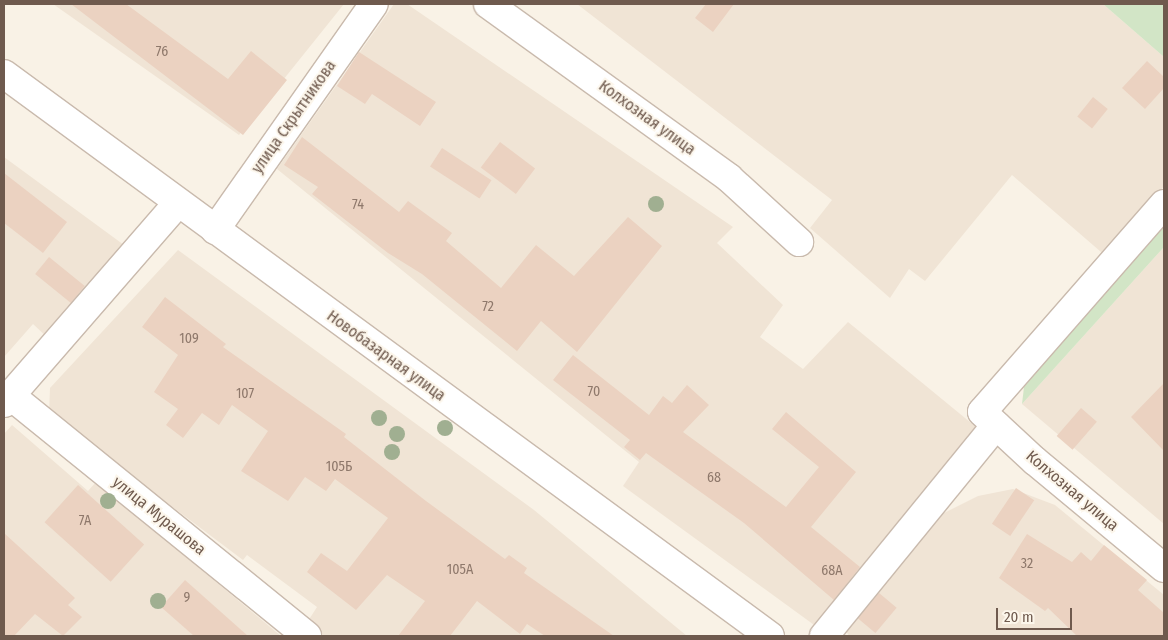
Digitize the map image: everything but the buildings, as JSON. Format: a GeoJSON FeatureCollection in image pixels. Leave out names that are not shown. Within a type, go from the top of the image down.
{"type":"FeatureCollection","features":[{"type":"Feature","properties":{"kind":"street","name":"улица Скрытникова"},"geometry":{"type":"LineString","coordinates":[[214,230],[374,4]]}},
{"type":"Feature","properties":{"kind":"street","name":"Колхозная улица"},"geometry":{"type":"LineString","coordinates":[[488,4],[730,178],[798,242]]}},
{"type":"Feature","properties":{"kind":"street","name":"Новобазарная улица"},"geometry":{"type":"LineString","coordinates":[[4,74],[178,204],[770,636]]}},
{"type":"Feature","properties":{"kind":"street"},"geometry":{"type":"LineString","coordinates":[[7,400],[178,204]]}},
{"type":"Feature","properties":{"kind":"street"},"geometry":{"type":"LineString","coordinates":[[824,636],[989,419],[1164,204]]}},
{"type":"Feature","properties":{"kind":"street","name":"улица Мурашова"},"geometry":{"type":"LineString","coordinates":[[7,400],[307,636]]}},
{"type":"Feature","properties":{"kind":"street","name":"Колхозная улица"},"geometry":{"type":"LineString","coordinates":[[989,419],[1164,568]]}},
{"type":"Feature","properties":{"kind":"shaded area"},"geometry":{"type":"Polygon","coordinates":[[[53,4],[344,4],[239,135],[53,4]]]}},
{"type":"Feature","properties":{"kind":"shaded area"},"geometry":{"type":"Polygon","coordinates":[[[394,4],[407,4],[733,227],[717,243],[783,305],[760,337],[803,369],[848,322],[987,436],[821,630],[623,486],[639,462],[277,169],[394,4]]]}},
{"type":"Feature","properties":{"kind":"shaded area"},"geometry":{"type":"Polygon","coordinates":[[[577,4],[1103,4],[1164,57],[1164,186],[1108,258],[1012,175],[925,281],[909,269],[890,298],[810,228],[832,200],[577,4]]]}},
{"type":"Feature","properties":{"kind":"shaded area"},"geometry":{"type":"Polygon","coordinates":[[[4,157],[124,245],[48,338],[33,324],[4,357],[4,157]]]}},
{"type":"Feature","properties":{"kind":"shaded area"},"geometry":{"type":"Polygon","coordinates":[[[1164,247],[1164,524],[1022,404],[1164,247]]]}},
{"type":"Feature","properties":{"kind":"shaded area"},"geometry":{"type":"Polygon","coordinates":[[[178,250],[534,510],[687,636],[324,636],[308,621],[317,607],[247,555],[243,560],[49,414],[50,388],[178,250]]]}},
{"type":"Feature","properties":{"kind":"shaded area"},"geometry":{"type":"Polygon","coordinates":[[[12,425],[88,491],[96,482],[281,636],[4,636],[4,434],[12,425]]]}},
{"type":"Feature","properties":{"kind":"shaded area"},"geometry":{"type":"Polygon","coordinates":[[[1013,489],[1055,505],[1164,595],[1164,636],[849,636],[844,628],[930,520],[978,496],[1013,489]]]}},
{"type":"Feature","properties":{"kind":"green space"},"geometry":{"type":"Polygon","coordinates":[[[1103,4],[1164,4],[1164,57],[1103,4]]]}},
{"type":"Feature","properties":{"kind":"green space"},"geometry":{"type":"Polygon","coordinates":[[[1164,221],[1164,247],[1022,404],[1024,387],[1164,221]]]}}]}
